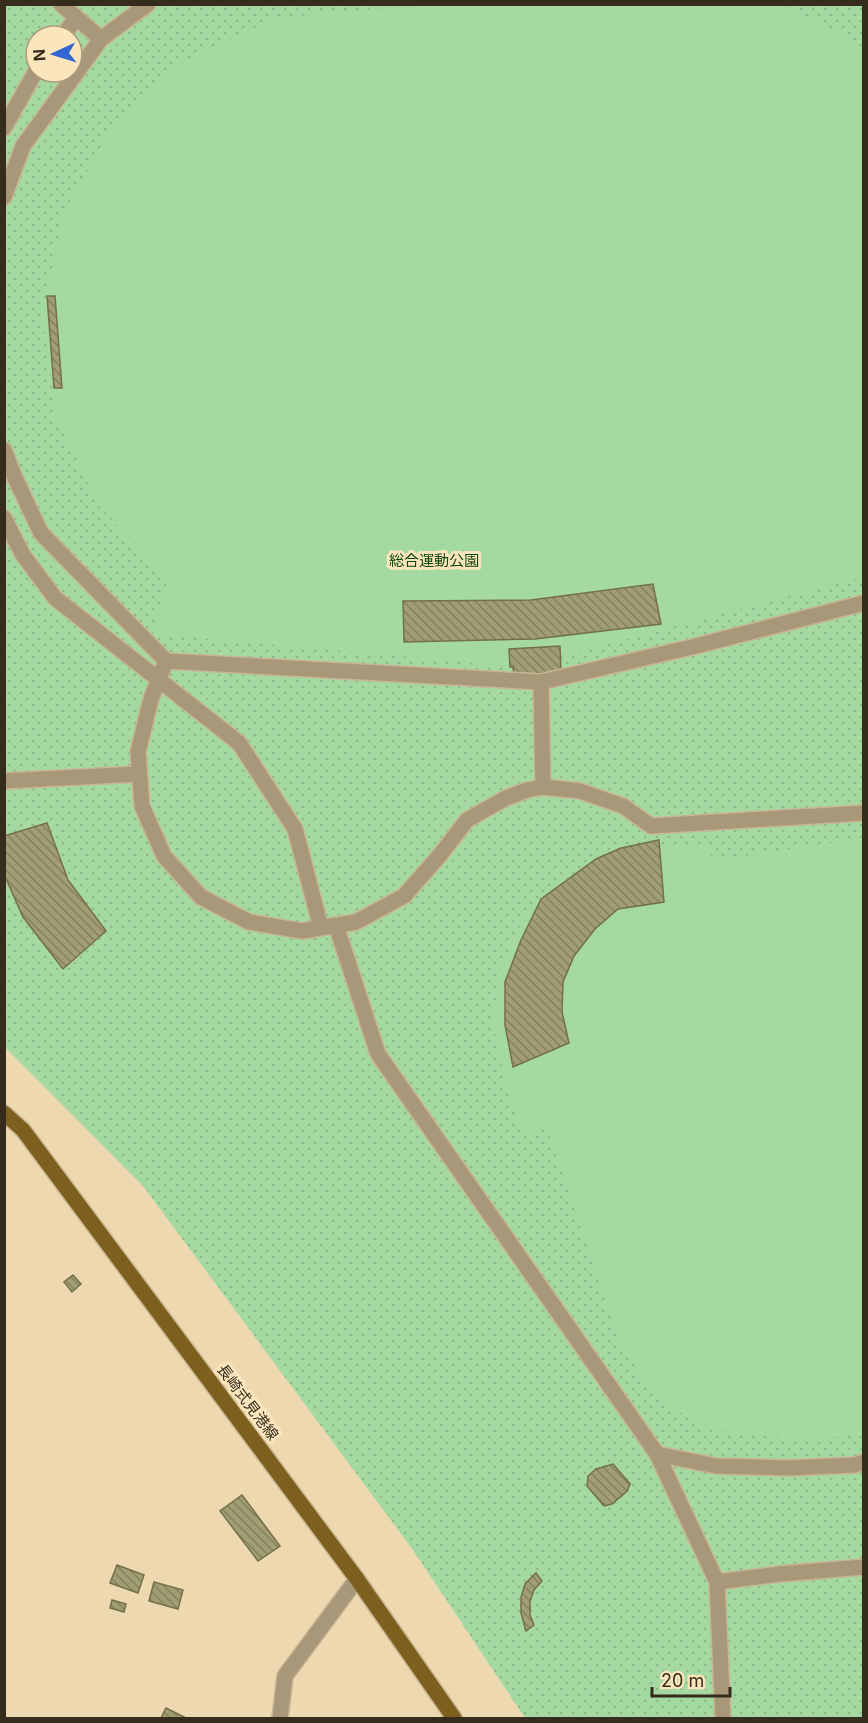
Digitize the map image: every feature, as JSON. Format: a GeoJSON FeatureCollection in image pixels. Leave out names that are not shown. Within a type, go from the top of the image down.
{"type":"FeatureCollection","features":[{"type":"Feature","properties":{"kind":"main road","name":"長崎式見港線"},"geometry":{"type":"LineString","coordinates":[[4,1113],[23,1130],[357,1579],[454,1719]]}},
{"type":"Feature","properties":{"kind":"street"},"geometry":{"type":"LineString","coordinates":[[61,4],[101,39]]}},
{"type":"Feature","properties":{"kind":"street"},"geometry":{"type":"LineString","coordinates":[[4,197],[23,146],[101,39],[148,4]]}},
{"type":"Feature","properties":{"kind":"street"},"geometry":{"type":"LineString","coordinates":[[72,24],[76,18]]}},
{"type":"Feature","properties":{"kind":"street"},"geometry":{"type":"LineString","coordinates":[[4,128],[29,84]]}},
{"type":"Feature","properties":{"kind":"street"},"geometry":{"type":"LineString","coordinates":[[4,450],[41,533],[166,661],[541,682],[692,647],[864,603]]}},
{"type":"Feature","properties":{"kind":"street"},"geometry":{"type":"LineString","coordinates":[[4,518],[23,555],[56,597],[239,743],[295,829],[328,927],[378,1054],[657,1454],[717,1582],[723,1719]]}},
{"type":"Feature","properties":{"kind":"street"},"geometry":{"type":"LineString","coordinates":[[166,661],[151,699],[138,752],[142,806],[164,856],[201,897],[249,922],[303,931],[356,922],[404,896],[467,820],[506,798],[543,787],[580,791],[623,806],[651,826],[864,813]]}},
{"type":"Feature","properties":{"kind":"street"},"geometry":{"type":"LineString","coordinates":[[541,682],[543,787]]}},
{"type":"Feature","properties":{"kind":"street"},"geometry":{"type":"LineString","coordinates":[[4,780],[139,774]]}},
{"type":"Feature","properties":{"kind":"street"},"geometry":{"type":"LineString","coordinates":[[657,1454],[726,1466],[789,1468],[855,1465],[864,1462]]}},
{"type":"Feature","properties":{"kind":"street"},"geometry":{"type":"LineString","coordinates":[[717,1582],[780,1574],[864,1568]]}},
{"type":"Feature","properties":{"kind":"street"},"geometry":{"type":"LineString","coordinates":[[280,1719],[285,1676],[357,1579]]}},
{"type":"Feature","properties":{"kind":"green space"},"geometry":{"type":"Polygon","coordinates":[[[432,4],[783,5],[854,40],[863,49],[863,577],[520,667],[153,634],[168,579],[99,506],[56,416],[43,315],[62,216],[111,128],[185,60],[276,18],[432,4]]]}},
{"type":"Feature","properties":{"kind":"green space","name":"総合運動公園"},"geometry":{"type":"Polygon","coordinates":[[[4,5],[863,5],[863,1718],[525,1718],[413,1550],[143,1186],[5,1047],[4,5]]]}},
{"type":"Feature","properties":{"kind":"green space"},"geometry":{"type":"Polygon","coordinates":[[[863,838],[863,1431],[817,1442],[702,1429],[647,1387],[619,1339],[546,1126],[522,1135],[503,1073],[493,1023],[499,972],[520,926],[553,887],[597,861],[646,849],[708,843],[712,861],[863,838]]]}},
{"type":"Feature","properties":{"kind":"building"},"geometry":{"type":"Polygon","coordinates":[[[47,296],[55,296],[62,388],[54,388],[47,296]]]}},
{"type":"Feature","properties":{"kind":"building"},"geometry":{"type":"Polygon","coordinates":[[[653,584],[661,624],[535,639],[404,642],[403,601],[531,600],[653,584]]]}},
{"type":"Feature","properties":{"kind":"building"},"geometry":{"type":"Polygon","coordinates":[[[560,646],[561,672],[514,675],[513,667],[510,667],[509,649],[560,646]]]}},
{"type":"Feature","properties":{"kind":"building"},"geometry":{"type":"Polygon","coordinates":[[[47,823],[68,880],[106,931],[63,969],[23,917],[4,874],[4,836],[47,823]]]}},
{"type":"Feature","properties":{"kind":"building"},"geometry":{"type":"Polygon","coordinates":[[[659,840],[664,902],[618,909],[595,929],[574,956],[563,982],[562,1012],[569,1043],[513,1067],[505,1025],[505,982],[521,940],[541,899],[596,859],[621,848],[659,840]]]}},
{"type":"Feature","properties":{"kind":"building"},"geometry":{"type":"Polygon","coordinates":[[[73,1275],[81,1284],[72,1292],[64,1282],[73,1275]]]}},
{"type":"Feature","properties":{"kind":"building"},"geometry":{"type":"Polygon","coordinates":[[[613,1464],[630,1484],[627,1491],[612,1504],[604,1506],[587,1486],[588,1476],[596,1469],[613,1464]]]}},
{"type":"Feature","properties":{"kind":"building"},"geometry":{"type":"Polygon","coordinates":[[[242,1495],[280,1546],[258,1561],[220,1511],[242,1495]]]}},
{"type":"Feature","properties":{"kind":"building"},"geometry":{"type":"Polygon","coordinates":[[[117,1565],[144,1575],[138,1593],[110,1583],[117,1565]]]}},
{"type":"Feature","properties":{"kind":"building"},"geometry":{"type":"Polygon","coordinates":[[[536,1573],[542,1581],[534,1590],[530,1601],[530,1615],[534,1625],[526,1631],[521,1613],[521,1597],[525,1584],[536,1573]]]}},
{"type":"Feature","properties":{"kind":"building"},"geometry":{"type":"Polygon","coordinates":[[[154,1582],[183,1590],[178,1609],[149,1601],[154,1582]]]}},
{"type":"Feature","properties":{"kind":"building"},"geometry":{"type":"Polygon","coordinates":[[[112,1600],[126,1604],[124,1612],[110,1608],[112,1600]]]}},
{"type":"Feature","properties":{"kind":"building"},"geometry":{"type":"Polygon","coordinates":[[[166,1708],[186,1718],[161,1718],[166,1708]]]}}]}
